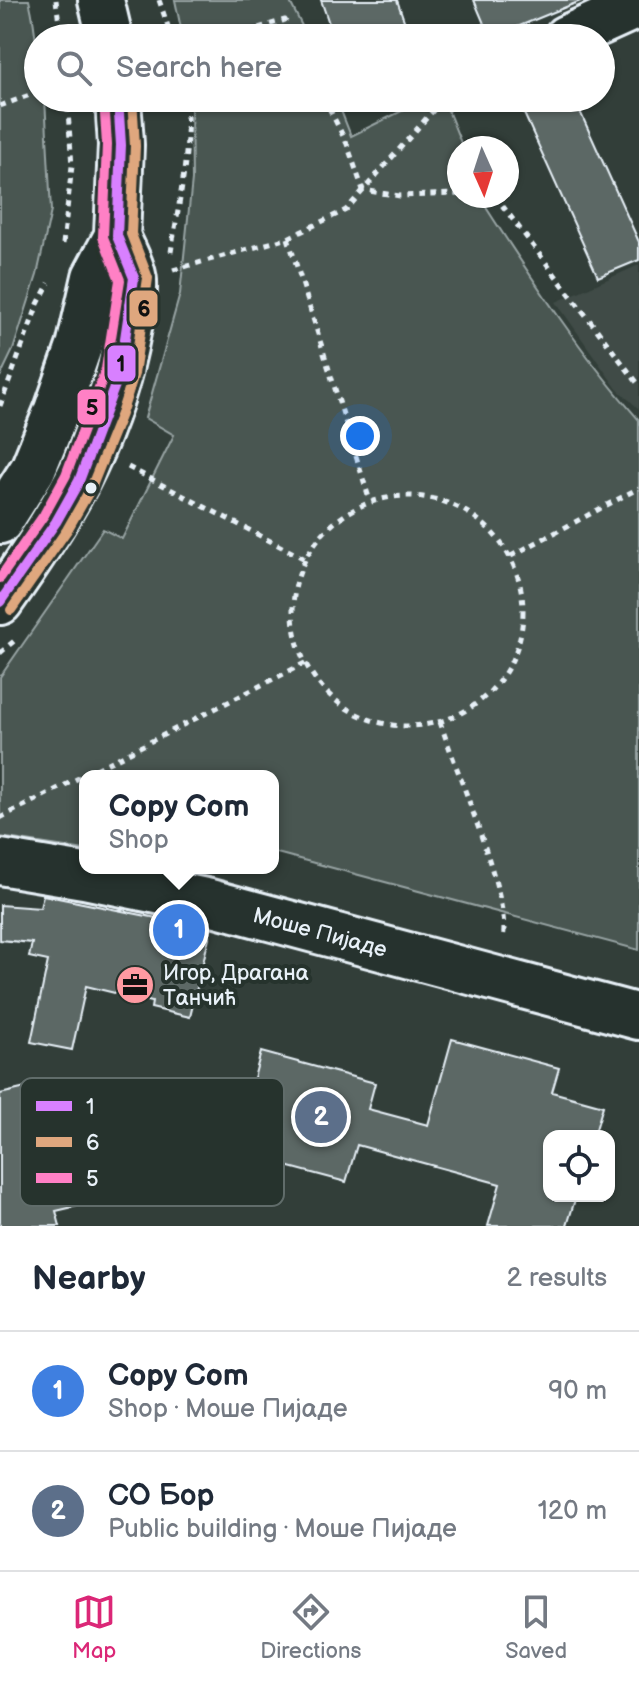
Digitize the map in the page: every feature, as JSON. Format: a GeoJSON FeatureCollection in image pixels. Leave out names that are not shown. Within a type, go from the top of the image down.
{"type":"FeatureCollection","features":[{"type":"Feature","properties":{"kind":"street"},"geometry":{"type":"LineString","coordinates":[[101,0],[107,24]]}},
{"type":"Feature","properties":{"kind":"street"},"geometry":{"type":"LineString","coordinates":[[597,24],[639,5]]}},
{"type":"Feature","properties":{"kind":"street"},"geometry":{"type":"LineString","coordinates":[[0,602],[56,522],[79,481],[95,446],[120,372],[134,278],[117,236],[121,145],[119,112]]}},
{"type":"Feature","properties":{"kind":"street"},"geometry":{"type":"LineString","coordinates":[[0,521],[39,454],[79,347],[95,277],[117,236]]}},
{"type":"Feature","properties":{"kind":"street","name":"Моше Пијаде"},"geometry":{"type":"LineString","coordinates":[[0,862],[206,901],[639,1017]]}},
{"type":"Feature","properties":{"kind":"path"},"geometry":{"type":"LineString","coordinates":[[56,0],[59,24]]}},
{"type":"Feature","properties":{"kind":"path"},"geometry":{"type":"LineString","coordinates":[[159,0],[167,24]]}},
{"type":"Feature","properties":{"kind":"path"},"geometry":{"type":"LineString","coordinates":[[0,106],[24,97]]}},
{"type":"Feature","properties":{"kind":"path"},"geometry":{"type":"LineString","coordinates":[[63,245],[72,166],[68,112]]}},
{"type":"Feature","properties":{"kind":"path"},"geometry":{"type":"LineString","coordinates":[[331,112],[347,144],[363,190]]}},
{"type":"Feature","properties":{"kind":"path"},"geometry":{"type":"LineString","coordinates":[[134,278],[200,264],[288,238],[346,210],[432,112]]}},
{"type":"Feature","properties":{"kind":"path"},"geometry":{"type":"LineString","coordinates":[[363,190],[400,196],[447,194]]}},
{"type":"Feature","properties":{"kind":"path"},"geometry":{"type":"LineString","coordinates":[[504,208],[639,385]]}},
{"type":"Feature","properties":{"kind":"path"},"geometry":{"type":"LineString","coordinates":[[288,238],[370,501]]}},
{"type":"Feature","properties":{"kind":"path"},"geometry":{"type":"LineString","coordinates":[[0,406],[38,304],[55,272]]}},
{"type":"Feature","properties":{"kind":"path"},"geometry":{"type":"LineString","coordinates":[[95,446],[125,465],[305,559]]}},
{"type":"Feature","properties":{"kind":"path"},"geometry":{"type":"LineString","coordinates":[[511,556],[639,488]]}},
{"type":"Feature","properties":{"kind":"path"},"geometry":{"type":"LineString","coordinates":[[403,495],[436,498],[467,511],[493,531],[511,556],[523,590],[524,623],[516,656],[499,684],[474,707],[440,722],[412,727],[380,723],[350,711],[324,691],[305,663],[294,633],[293,598],[305,559],[318,537],[342,516],[370,501],[403,495]]}},
{"type":"Feature","properties":{"kind":"path"},"geometry":{"type":"LineString","coordinates":[[94,770],[305,663]]}},
{"type":"Feature","properties":{"kind":"path"},"geometry":{"type":"LineString","coordinates":[[440,722],[500,894],[505,931],[493,978]]}},
{"type":"Feature","properties":{"kind":"path"},"geometry":{"type":"LineString","coordinates":[[0,818],[79,778]]}},
{"type":"Feature","properties":{"kind":"shaded area"},"geometry":{"type":"Polygon","coordinates":[[[0,0],[29,0],[34,24],[24,24],[24,112],[46,112],[51,211],[37,275],[13,350],[0,377],[0,0]]]}},
{"type":"Feature","properties":{"kind":"shaded area"},"geometry":{"type":"Polygon","coordinates":[[[175,0],[289,0],[301,24],[180,24],[175,0]]]}},
{"type":"Feature","properties":{"kind":"shaded area"},"geometry":{"type":"Polygon","coordinates":[[[191,112],[342,112],[351,136],[400,112],[449,112],[458,136],[447,136],[447,208],[487,208],[559,318],[639,420],[639,950],[279,854],[279,770],[79,770],[79,849],[0,837],[0,677],[103,529],[122,539],[174,435],[145,418],[180,294],[192,180],[191,112]]]}},
{"type":"Feature","properties":{"kind":"shaded area"},"geometry":{"type":"Polygon","coordinates":[[[639,265],[639,409],[617,389],[556,302],[639,265]]]}},
{"type":"Feature","properties":{"kind":"building"},"geometry":{"type":"Polygon","coordinates":[[[321,0],[397,0],[405,24],[329,24],[321,0]]]}},
{"type":"Feature","properties":{"kind":"building"},"geometry":{"type":"Polygon","coordinates":[[[474,0],[583,0],[524,24],[484,24],[474,0]]]}},
{"type":"Feature","properties":{"kind":"building"},"geometry":{"type":"Polygon","coordinates":[[[523,112],[580,112],[639,242],[639,260],[598,277],[523,112]]]}},
{"type":"Feature","properties":{"kind":"building"},"geometry":{"type":"Polygon","coordinates":[[[43,895],[211,929],[190,1017],[151,1008],[152,1002],[86,986],[72,1050],[31,1042],[48,961],[29,957],[32,943],[0,940],[0,905],[40,908],[43,895]]]}},
{"type":"Feature","properties":{"kind":"building"},"geometry":{"type":"Polygon","coordinates":[[[452,1039],[559,1068],[552,1092],[603,1106],[596,1130],[543,1130],[543,1202],[574,1202],[567,1226],[488,1226],[500,1184],[357,1145],[346,1182],[284,1165],[284,1078],[254,1078],[261,1052],[375,1083],[368,1109],[428,1125],[452,1039]]]}},
{"type":"Feature","properties":{"kind":"building"},"geometry":{"type":"Polygon","coordinates":[[[20,1089],[20,1206],[78,1206],[56,1211],[60,1226],[0,1226],[0,1094],[20,1089]]]}},
{"type":"Feature","properties":{"kind":"transit line","name":"5"},"geometry":{"type":"LineString","coordinates":[[0,578],[44,515],[66,475],[106,369],[120,280],[103,237],[107,145],[105,112]]}},
{"type":"Feature","properties":{"kind":"transit line","name":"1"},"geometry":{"type":"LineString","coordinates":[[0,602],[56,522],[79,481],[120,372],[134,278],[117,236],[121,145],[119,112]]}},
{"type":"Feature","properties":{"kind":"transit line","name":"6"},"geometry":{"type":"LineString","coordinates":[[11,610],[67,530],[91,488],[134,374],[148,278],[131,234],[135,146],[133,112]]}},
{"type":"Feature","properties":{"kind":"place","name":"Copy Com"},"geometry":{"type":"Point","coordinates":[179,930]}},
{"type":"Feature","properties":{"kind":"place","name":"Игор, Драгана Танчић"},"geometry":{"type":"Point","coordinates":[135,985]}},
{"type":"Feature","properties":{"kind":"place","name":"СО Бор"},"geometry":{"type":"Point","coordinates":[321,1117]}}]}
